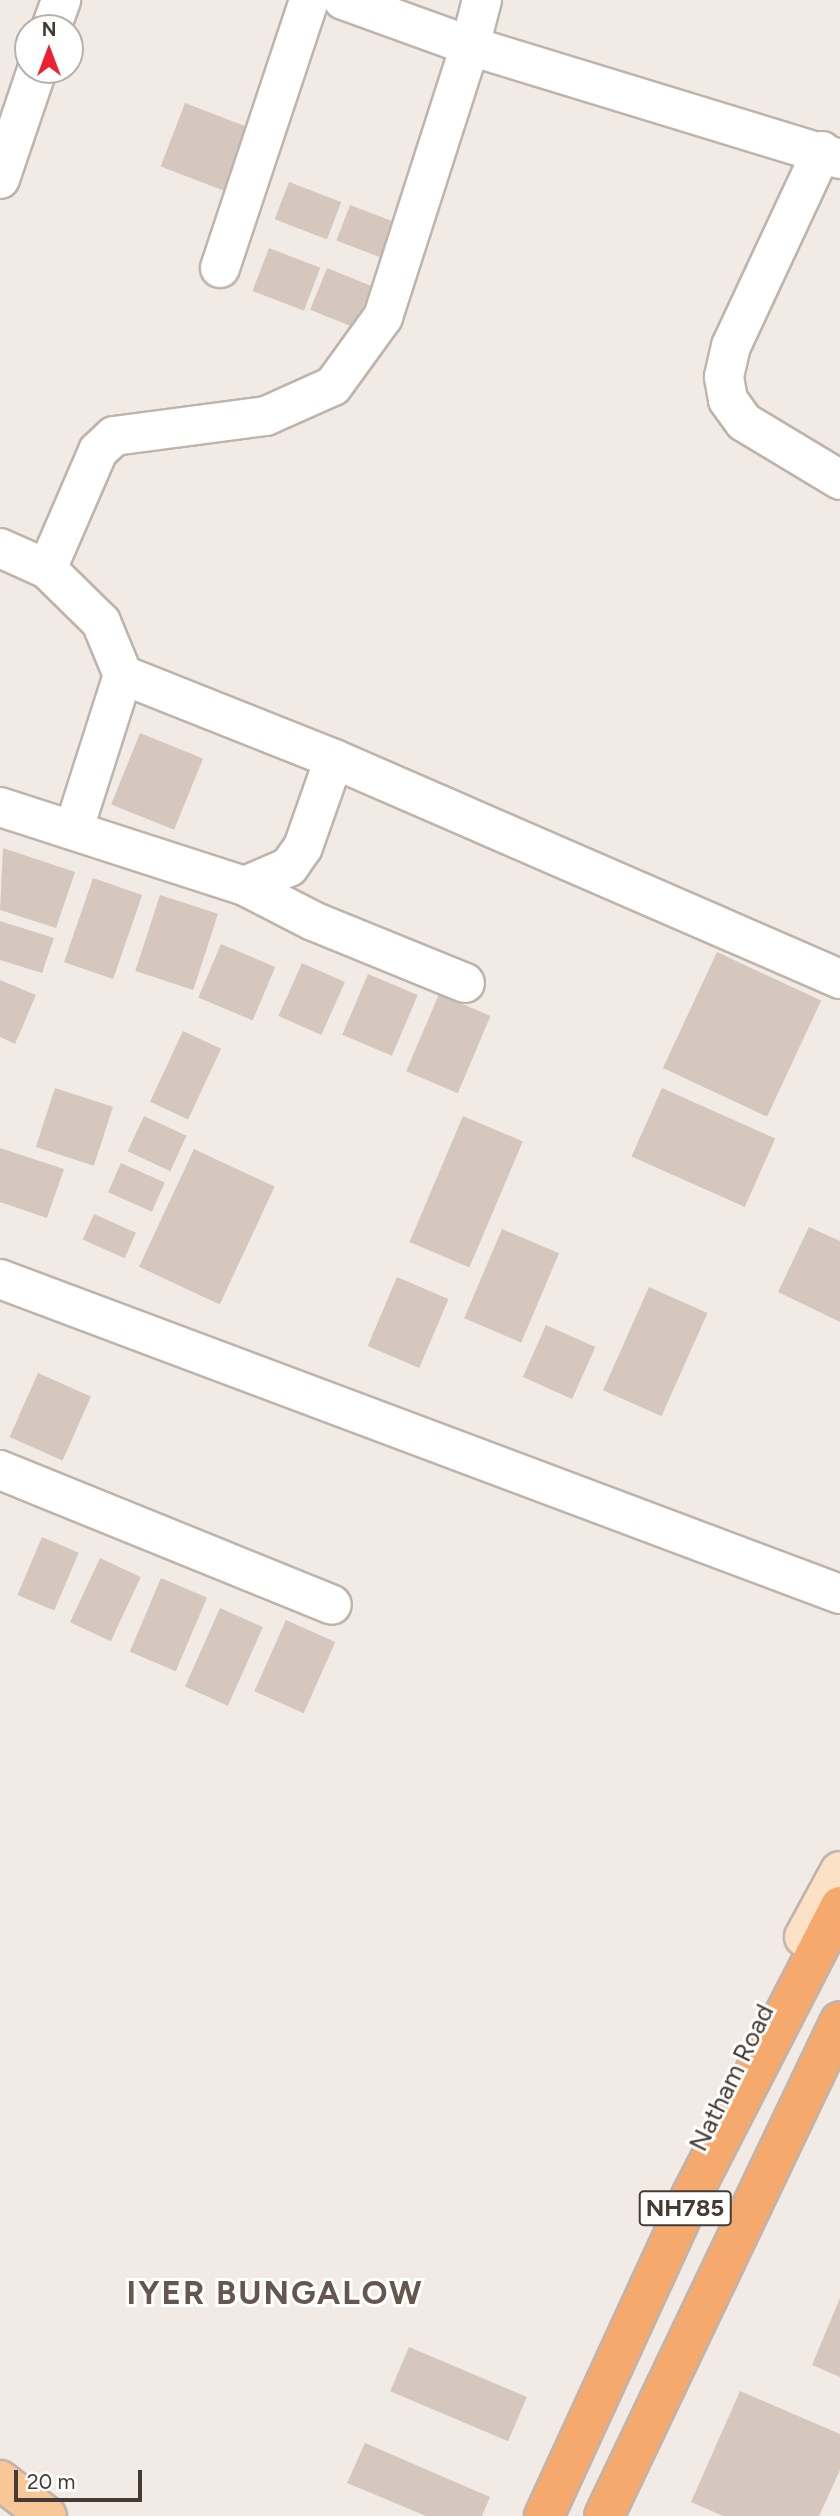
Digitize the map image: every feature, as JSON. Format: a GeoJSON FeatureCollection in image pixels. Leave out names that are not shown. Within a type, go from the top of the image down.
{"type":"FeatureCollection","features":[{"type":"Feature","properties":{"kind":"highway","name":"NH785"},"geometry":{"type":"LineString","coordinates":[[544,2516],[691,2196],[840,1906]]}},
{"type":"Feature","properties":{"kind":"highway","name":"NH785"},"geometry":{"type":"LineString","coordinates":[[604,2516],[840,2021]]}},
{"type":"Feature","properties":{"kind":"main road","name":"Natham Road"},"geometry":{"type":"LineString","coordinates":[[524,2516],[704,2134],[840,1871]]}},
{"type":"Feature","properties":{"kind":"main road"},"geometry":{"type":"LineString","coordinates":[[625,2516],[840,2059]]}},
{"type":"Feature","properties":{"kind":"main road"},"geometry":{"type":"LineString","coordinates":[[0,2480],[47,2516]]}},
{"type":"Feature","properties":{"kind":"street"},"geometry":{"type":"LineString","coordinates":[[220,268],[309,0]]}},
{"type":"Feature","properties":{"kind":"street"},"geometry":{"type":"LineString","coordinates":[[343,0],[470,46],[831,155],[731,346],[723,377],[728,400],[744,422],[840,480]]}},
{"type":"Feature","properties":{"kind":"street"},"geometry":{"type":"LineString","coordinates":[[47,569],[98,451],[114,436],[266,416],[333,386],[383,317],[470,46],[482,0]]}},
{"type":"Feature","properties":{"kind":"street"},"geometry":{"type":"LineString","coordinates":[[0,179],[32,84]]}},
{"type":"Feature","properties":{"kind":"street"},"geometry":{"type":"LineString","coordinates":[[0,548],[47,569],[101,622],[123,675],[74,829]]}},
{"type":"Feature","properties":{"kind":"street"},"geometry":{"type":"LineString","coordinates":[[123,675],[334,759],[840,979]]}},
{"type":"Feature","properties":{"kind":"street"},"geometry":{"type":"LineString","coordinates":[[246,886],[289,867],[303,847],[334,759]]}},
{"type":"Feature","properties":{"kind":"street"},"geometry":{"type":"LineString","coordinates":[[0,807],[246,886],[313,921],[465,983]]}},
{"type":"Feature","properties":{"kind":"street"},"geometry":{"type":"LineString","coordinates":[[0,1279],[840,1594]]}},
{"type":"Feature","properties":{"kind":"street"},"geometry":{"type":"LineString","coordinates":[[0,1470],[332,1605]]}},
{"type":"Feature","properties":{"kind":"building"},"geometry":{"type":"Polygon","coordinates":[[[185,103],[252,129],[228,192],[161,166],[185,103]]]}},
{"type":"Feature","properties":{"kind":"building"},"geometry":{"type":"Polygon","coordinates":[[[289,182],[341,202],[327,239],[275,219],[289,182]]]}},
{"type":"Feature","properties":{"kind":"building"},"geometry":{"type":"Polygon","coordinates":[[[350,205],[404,226],[391,261],[336,240],[350,205]]]}},
{"type":"Feature","properties":{"kind":"building"},"geometry":{"type":"Polygon","coordinates":[[[269,248],[320,268],[304,311],[253,291],[269,248]]]}},
{"type":"Feature","properties":{"kind":"building"},"geometry":{"type":"Polygon","coordinates":[[[327,268],[372,286],[355,328],[310,310],[327,268]]]}},
{"type":"Feature","properties":{"kind":"building"},"geometry":{"type":"Polygon","coordinates":[[[140,733],[203,758],[174,830],[111,804],[140,733]]]}},
{"type":"Feature","properties":{"kind":"building"},"geometry":{"type":"Polygon","coordinates":[[[3,848],[75,872],[56,928],[0,910],[3,848]]]}},
{"type":"Feature","properties":{"kind":"building"},"geometry":{"type":"Polygon","coordinates":[[[93,878],[142,895],[113,979],[64,962],[93,878]]]}},
{"type":"Feature","properties":{"kind":"building"},"geometry":{"type":"Polygon","coordinates":[[[160,895],[218,914],[193,990],[135,971],[160,895]]]}},
{"type":"Feature","properties":{"kind":"building"},"geometry":{"type":"Polygon","coordinates":[[[0,921],[54,938],[42,973],[0,960],[0,921]]]}},
{"type":"Feature","properties":{"kind":"building"},"geometry":{"type":"Polygon","coordinates":[[[221,944],[275,967],[253,1020],[198,997],[221,944]]]}},
{"type":"Feature","properties":{"kind":"building"},"geometry":{"type":"Polygon","coordinates":[[[717,952],[821,1001],[767,1117],[663,1068],[717,952]]]}},
{"type":"Feature","properties":{"kind":"building"},"geometry":{"type":"Polygon","coordinates":[[[302,963],[345,982],[321,1035],[278,1016],[302,963]]]}},
{"type":"Feature","properties":{"kind":"building"},"geometry":{"type":"Polygon","coordinates":[[[368,974],[418,995],[392,1056],[342,1035],[368,974]]]}},
{"type":"Feature","properties":{"kind":"building"},"geometry":{"type":"Polygon","coordinates":[[[0,980],[36,995],[15,1044],[0,1037],[0,980]]]}},
{"type":"Feature","properties":{"kind":"building"},"geometry":{"type":"Polygon","coordinates":[[[439,994],[491,1016],[458,1093],[406,1071],[439,994]]]}},
{"type":"Feature","properties":{"kind":"building"},"geometry":{"type":"Polygon","coordinates":[[[183,1031],[221,1049],[188,1119],[150,1102],[183,1031]]]}},
{"type":"Feature","properties":{"kind":"building"},"geometry":{"type":"Polygon","coordinates":[[[55,1088],[113,1107],[94,1166],[36,1147],[55,1088]]]}},
{"type":"Feature","properties":{"kind":"building"},"geometry":{"type":"Polygon","coordinates":[[[662,1088],[775,1138],[745,1207],[631,1157],[662,1088]]]}},
{"type":"Feature","properties":{"kind":"building"},"geometry":{"type":"Polygon","coordinates":[[[144,1116],[187,1136],[170,1171],[128,1151],[144,1116]]]}},
{"type":"Feature","properties":{"kind":"building"},"geometry":{"type":"Polygon","coordinates":[[[463,1116],[523,1141],[469,1268],[409,1242],[463,1116]]]}},
{"type":"Feature","properties":{"kind":"building"},"geometry":{"type":"Polygon","coordinates":[[[0,1148],[64,1169],[47,1218],[0,1202],[0,1148]]]}},
{"type":"Feature","properties":{"kind":"building"},"geometry":{"type":"Polygon","coordinates":[[[194,1149],[275,1187],[220,1304],[139,1267],[194,1149]]]}},
{"type":"Feature","properties":{"kind":"building"},"geometry":{"type":"Polygon","coordinates":[[[121,1163],[165,1183],[152,1212],[108,1192],[121,1163]]]}},
{"type":"Feature","properties":{"kind":"building"},"geometry":{"type":"Polygon","coordinates":[[[94,1214],[136,1233],[125,1258],[83,1240],[94,1214]]]}},
{"type":"Feature","properties":{"kind":"building"},"geometry":{"type":"Polygon","coordinates":[[[809,1227],[840,1241],[840,1322],[778,1292],[809,1227]]]}},
{"type":"Feature","properties":{"kind":"building"},"geometry":{"type":"Polygon","coordinates":[[[502,1229],[559,1253],[521,1343],[464,1318],[502,1229]]]}},
{"type":"Feature","properties":{"kind":"building"},"geometry":{"type":"Polygon","coordinates":[[[397,1277],[449,1299],[419,1368],[368,1346],[397,1277]]]}},
{"type":"Feature","properties":{"kind":"building"},"geometry":{"type":"Polygon","coordinates":[[[649,1287],[707,1313],[662,1416],[603,1390],[649,1287]]]}},
{"type":"Feature","properties":{"kind":"building"},"geometry":{"type":"Polygon","coordinates":[[[546,1325],[595,1347],[572,1399],[523,1377],[546,1325]]]}},
{"type":"Feature","properties":{"kind":"building"},"geometry":{"type":"Polygon","coordinates":[[[38,1373],[91,1397],[63,1461],[10,1437],[38,1373]]]}},
{"type":"Feature","properties":{"kind":"building"},"geometry":{"type":"Polygon","coordinates":[[[42,1537],[79,1553],[54,1611],[17,1595],[42,1537]]]}},
{"type":"Feature","properties":{"kind":"building"},"geometry":{"type":"Polygon","coordinates":[[[100,1558],[141,1577],[111,1641],[70,1622],[100,1558]]]}},
{"type":"Feature","properties":{"kind":"building"},"geometry":{"type":"Polygon","coordinates":[[[161,1578],[207,1598],[176,1671],[130,1652],[161,1578]]]}},
{"type":"Feature","properties":{"kind":"building"},"geometry":{"type":"Polygon","coordinates":[[[220,1608],[263,1627],[228,1706],[185,1687],[220,1608]]]}},
{"type":"Feature","properties":{"kind":"building"},"geometry":{"type":"Polygon","coordinates":[[[286,1620],[335,1642],[304,1713],[254,1691],[286,1620]]]}},
{"type":"Feature","properties":{"kind":"building"},"geometry":{"type":"Polygon","coordinates":[[[840,2298],[840,2377],[812,2365],[840,2298]]]}},
{"type":"Feature","properties":{"kind":"building"},"geometry":{"type":"Polygon","coordinates":[[[409,2347],[527,2397],[508,2441],[390,2391],[409,2347]]]}},
{"type":"Feature","properties":{"kind":"building"},"geometry":{"type":"Polygon","coordinates":[[[740,2391],[840,2434],[840,2470],[819,2516],[723,2516],[691,2502],[740,2391]]]}},
{"type":"Feature","properties":{"kind":"building"},"geometry":{"type":"Polygon","coordinates":[[[365,2443],[490,2497],[482,2516],[426,2516],[347,2483],[365,2443]]]}},
{"type":"Feature","properties":{"kind":"district","name":"IYER BUNGALOW"},"geometry":{"type":"Point","coordinates":[275,2293]}}]}
